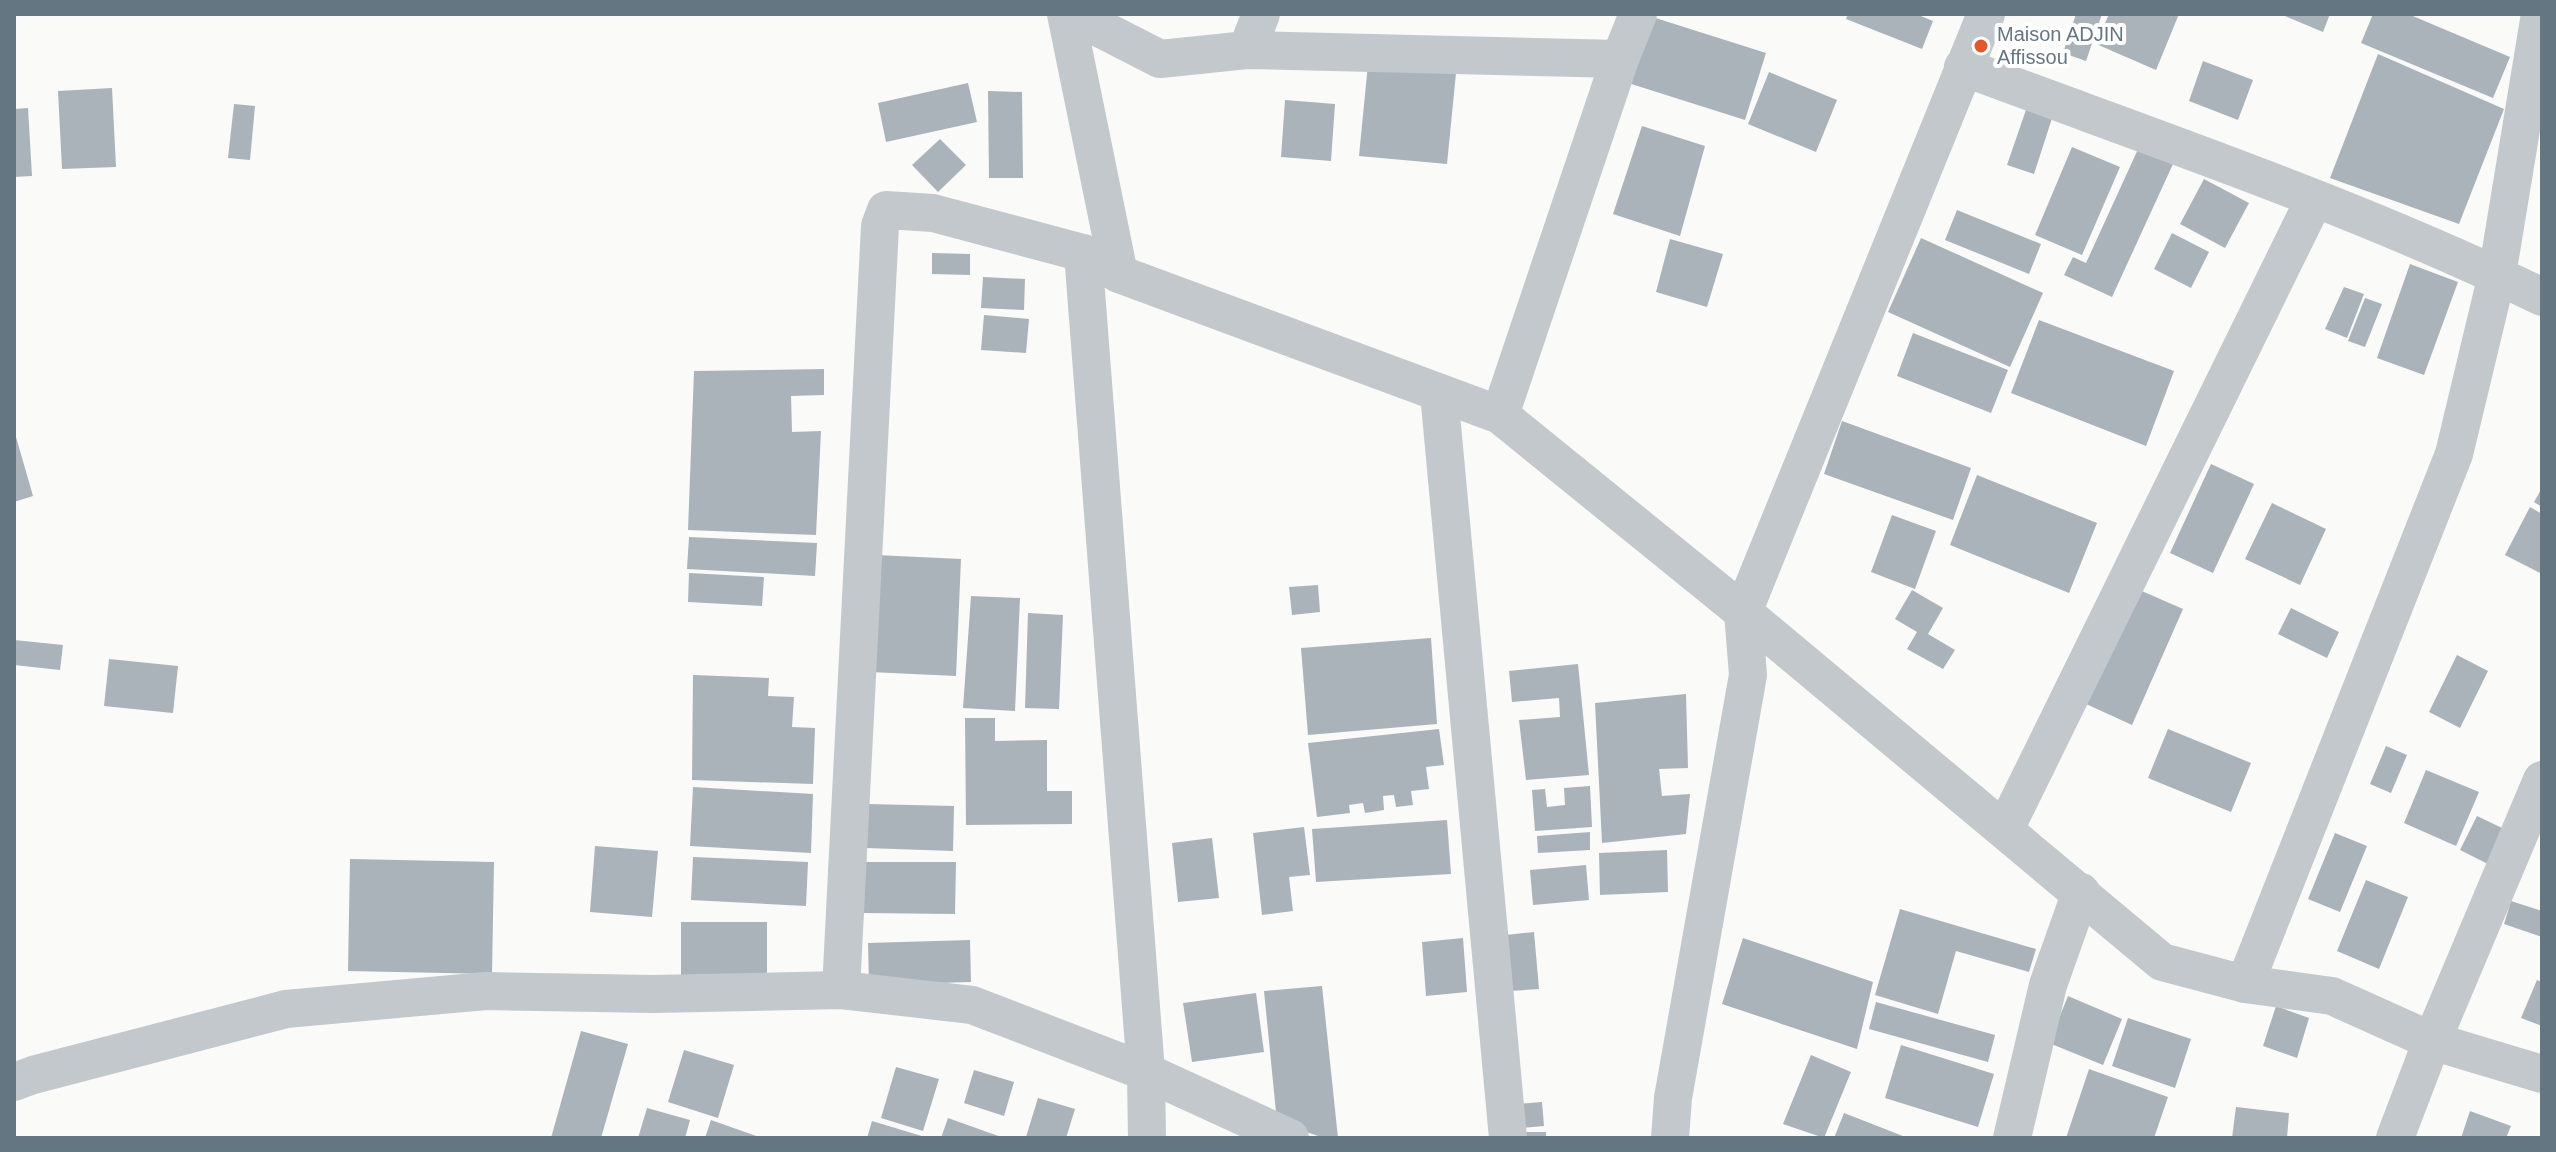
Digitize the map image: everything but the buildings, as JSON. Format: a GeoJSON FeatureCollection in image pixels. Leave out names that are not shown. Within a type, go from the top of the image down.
{"type":"FeatureCollection","features":[{"type":"Feature","properties":{"kind":"street"},"geometry":{"type":"LineString","coordinates":[[1066,14],[1119,274]]}},
{"type":"Feature","properties":{"kind":"street"},"geometry":{"type":"LineString","coordinates":[[1072,14],[1160,59],[1247,50],[1620,59]]}},
{"type":"Feature","properties":{"kind":"street"},"geometry":{"type":"LineString","coordinates":[[1247,50],[1261,14]]}},
{"type":"Feature","properties":{"kind":"street"},"geometry":{"type":"LineString","coordinates":[[1500,415],[1638,14]]}},
{"type":"Feature","properties":{"kind":"street"},"geometry":{"type":"LineString","coordinates":[[1670,1138],[1675,1082],[1748,675],[1743,612],[1986,14]]}},
{"type":"Feature","properties":{"kind":"street"},"geometry":{"type":"LineString","coordinates":[[2245,984],[2454,454],[2497,275],[2540,14]]}},
{"type":"Feature","properties":{"kind":"street"},"geometry":{"type":"LineString","coordinates":[[1963,67],[2314,200],[2497,275],[2542,297]]}},
{"type":"Feature","properties":{"kind":"street"},"geometry":{"type":"LineString","coordinates":[[2005,829],[2314,200]]}},
{"type":"Feature","properties":{"kind":"street"},"geometry":{"type":"LineString","coordinates":[[841,990],[880,226],[886,210],[933,213],[1083,253],[1119,274],[1500,415],[1743,612],[2162,962],[2245,984],[2332,996],[2432,1041],[2542,1074]]}},
{"type":"Feature","properties":{"kind":"street"},"geometry":{"type":"LineString","coordinates":[[1083,253],[1146,1072],[1147,1138]]}},
{"type":"Feature","properties":{"kind":"street"},"geometry":{"type":"LineString","coordinates":[[1439,393],[1508,1138]]}},
{"type":"Feature","properties":{"kind":"street"},"geometry":{"type":"LineString","coordinates":[[2395,1138],[2432,1041],[2542,780]]}},
{"type":"Feature","properties":{"kind":"street"},"geometry":{"type":"LineString","coordinates":[[2012,1138],[2048,985],[2081,892]]}},
{"type":"Feature","properties":{"kind":"street"},"geometry":{"type":"LineString","coordinates":[[14,1082],[286,1009],[486,991],[653,994],[841,990],[972,1005],[1146,1072],[1290,1138]]}},
{"type":"Feature","properties":{"kind":"place","name":"Maison ADJIN Affissou"},"geometry":{"type":"Point","coordinates":[1981,46]}}]}
